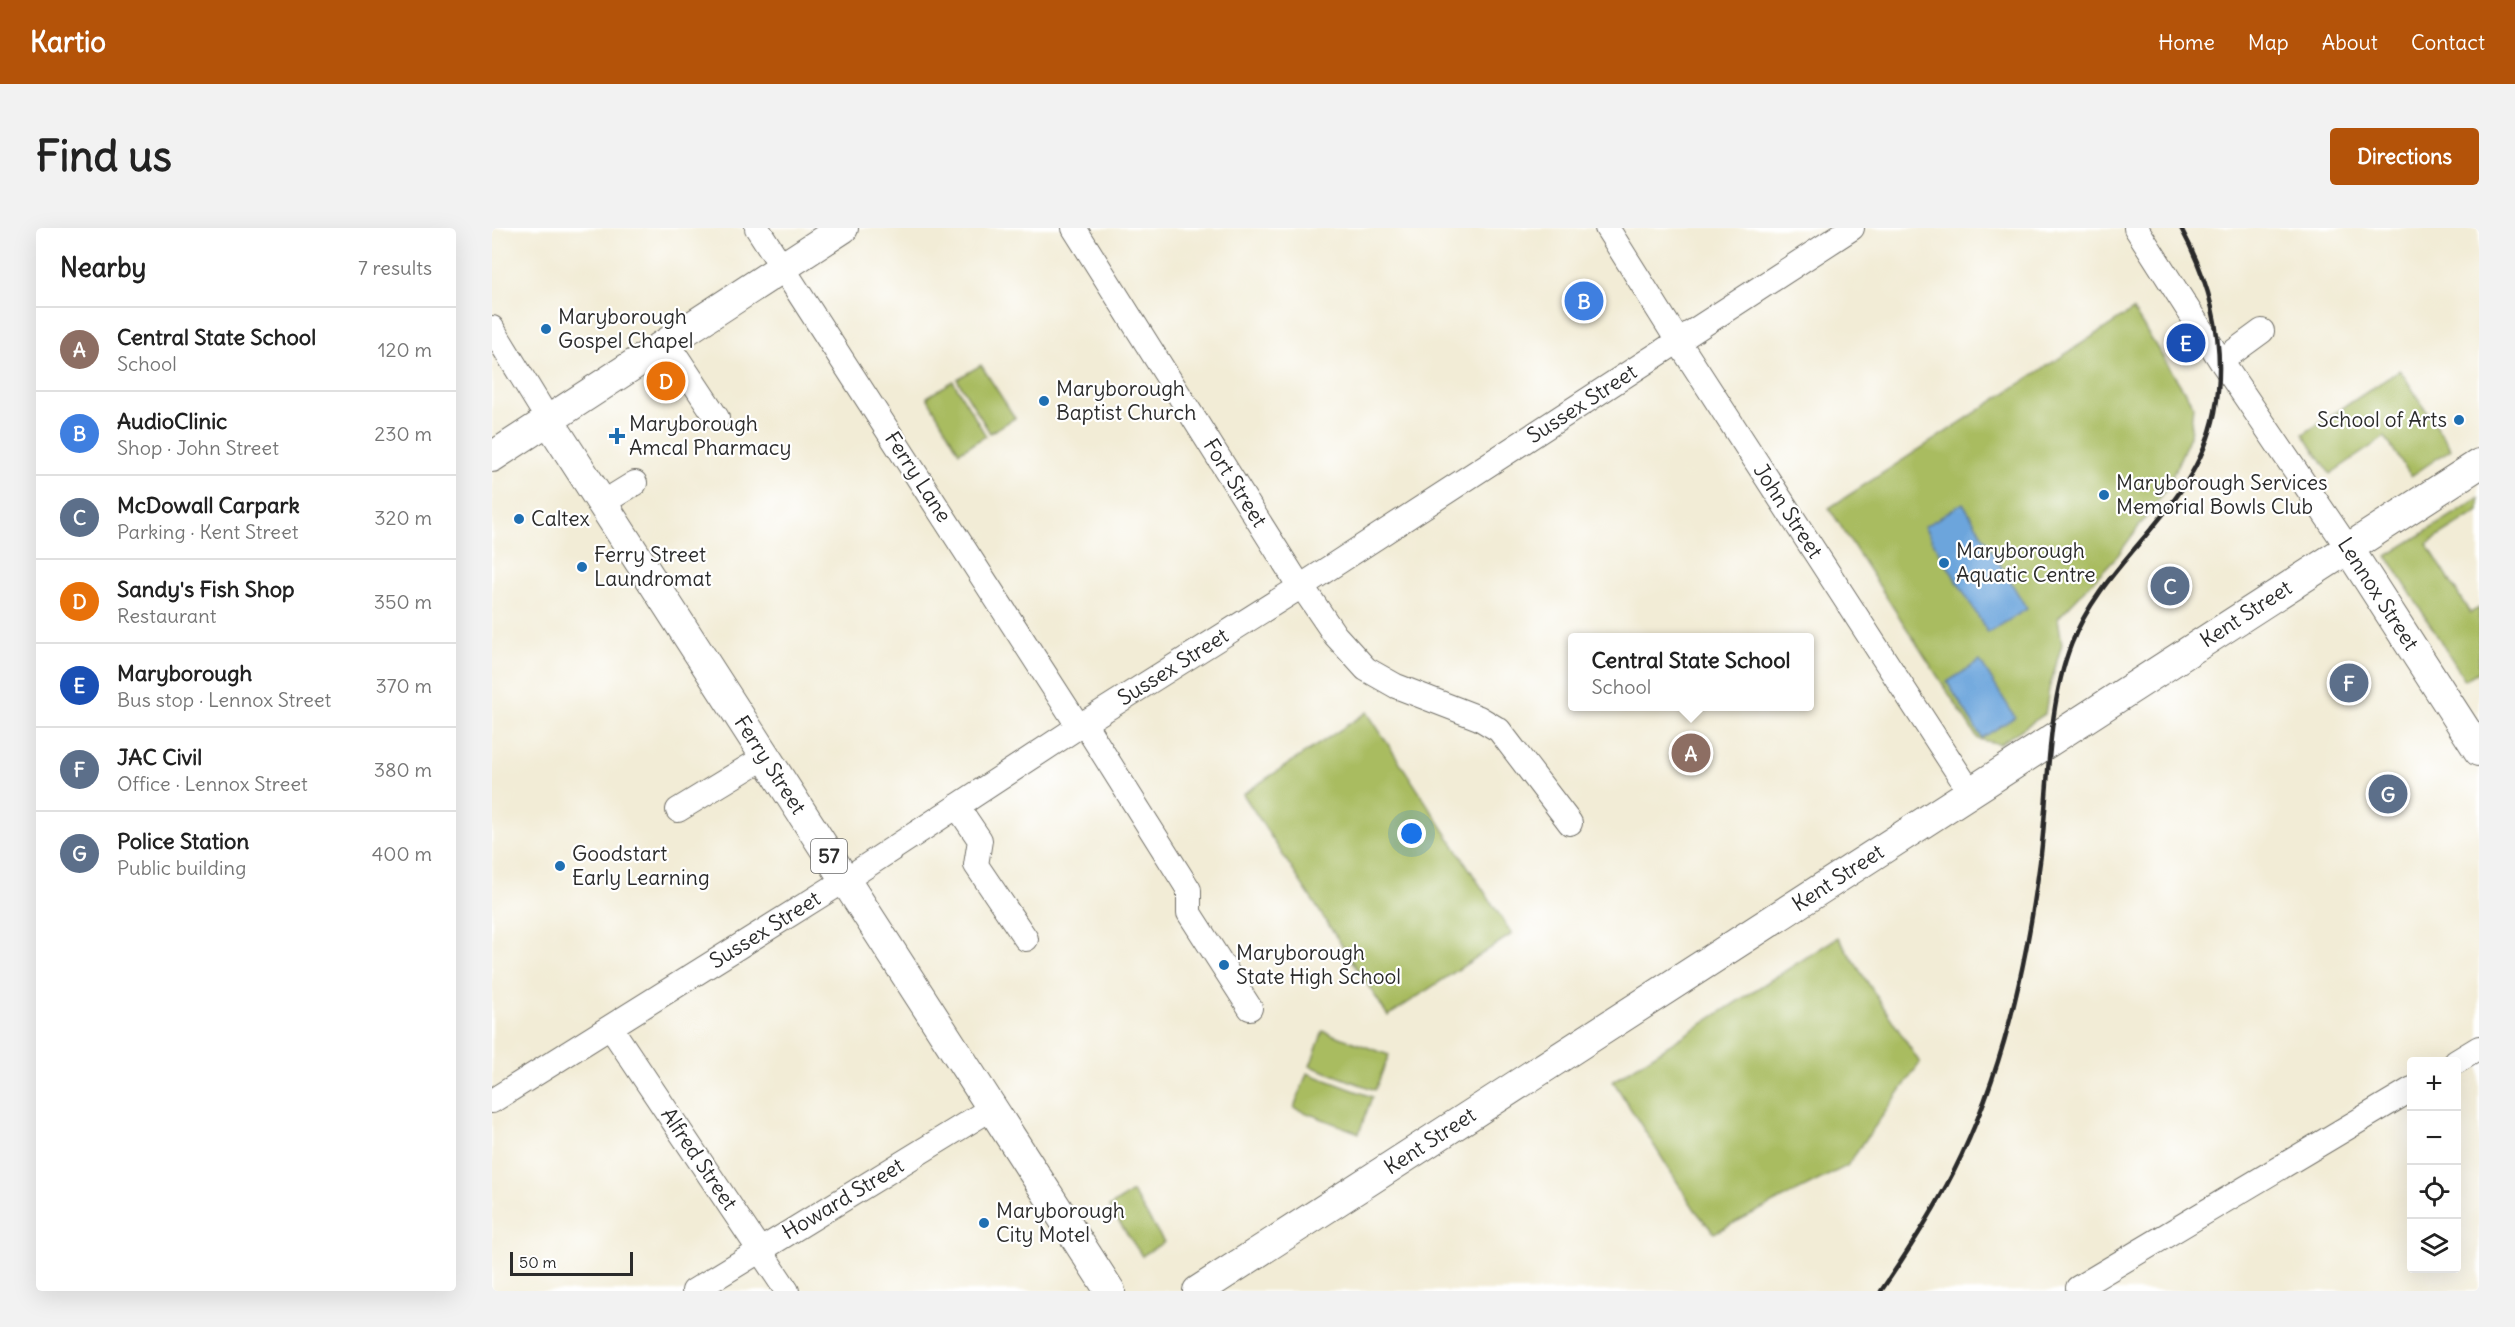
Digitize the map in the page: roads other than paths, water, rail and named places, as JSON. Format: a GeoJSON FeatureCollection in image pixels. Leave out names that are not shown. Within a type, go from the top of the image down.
{"type":"FeatureCollection","features":[{"type":"Feature","properties":{"kind":"main road"},"geometry":{"type":"LineString","coordinates":[[492,457],[666,341],[843,228]]}},
{"type":"Feature","properties":{"kind":"main road","name":"Ferry Street"},"geometry":{"type":"LineString","coordinates":[[549,421],[1110,1291]]}},
{"type":"Feature","properties":{"kind":"main road","name":"Kent Street"},"geometry":{"type":"LineString","coordinates":[[1198,1291],[2479,464]]}},
{"type":"Feature","properties":{"kind":"main road","name":"Lennox Street"},"geometry":{"type":"LineString","coordinates":[[2349,548],[2479,751]]}},
{"type":"Feature","properties":{"kind":"street","name":"Ferry Lane"},"geometry":{"type":"LineString","coordinates":[[757,228],[1190,890],[1189,913],[1250,1008]]}},
{"type":"Feature","properties":{"kind":"street","name":"Fort Street"},"geometry":{"type":"LineString","coordinates":[[1074,228],[1300,586],[1335,635],[1366,669],[1396,686],[1479,718],[1499,730],[1570,823]]}},
{"type":"Feature","properties":{"kind":"street","name":"John Street"},"geometry":{"type":"LineString","coordinates":[[1607,228],[1971,793]]}},
{"type":"Feature","properties":{"kind":"street","name":"Sussex Street"},"geometry":{"type":"LineString","coordinates":[[492,1101],[845,880],[1081,725],[1300,586],[1852,228]]}},
{"type":"Feature","properties":{"kind":"street","name":"Lennox Street"},"geometry":{"type":"LineString","coordinates":[[2136,228],[2221,361],[2349,548]]}},
{"type":"Feature","properties":{"kind":"street","name":"Ferry Street"},"geometry":{"type":"LineString","coordinates":[[492,328],[549,421]]}},
{"type":"Feature","properties":{"kind":"street"},"geometry":{"type":"LineString","coordinates":[[2221,361],[2262,331]]}},
{"type":"Feature","properties":{"kind":"street"},"geometry":{"type":"LineString","coordinates":[[666,341],[717,418]]}},
{"type":"Feature","properties":{"kind":"street"},"geometry":{"type":"LineString","coordinates":[[601,504],[635,483]]}},
{"type":"Feature","properties":{"kind":"street"},"geometry":{"type":"LineString","coordinates":[[678,810],[765,757]]}},
{"type":"Feature","properties":{"kind":"street"},"geometry":{"type":"LineString","coordinates":[[957,806],[981,840],[976,865],[1026,939]]}},
{"type":"Feature","properties":{"kind":"street","name":"Alfred Street"},"geometry":{"type":"LineString","coordinates":[[611,1028],[787,1291]]}},
{"type":"Feature","properties":{"kind":"street"},"geometry":{"type":"LineString","coordinates":[[2461,1059],[2479,1048]]}},
{"type":"Feature","properties":{"kind":"street"},"geometry":{"type":"LineString","coordinates":[[2078,1288],[2407,1092]]}},
{"type":"Feature","properties":{"kind":"street","name":"Howard Street"},"geometry":{"type":"LineString","coordinates":[[694,1291],[992,1108]]}},
{"type":"Feature","properties":{"kind":"water"},"geometry":{"type":"Polygon","coordinates":[[[1963,503],[2027,609],[1988,633],[1924,527],[1963,503]]]}},
{"type":"Feature","properties":{"kind":"water"},"geometry":{"type":"Polygon","coordinates":[[[1980,661],[2015,717],[1982,738],[1947,682],[1980,661]]]}},
{"type":"Feature","properties":{"kind":"railway"},"geometry":{"type":"LineString","coordinates":[[1881,1291],[1919,1233],[1953,1173],[1985,1099],[2010,1021],[2027,942],[2040,862],[2057,696],[2071,645],[2086,614],[2105,585],[2170,506],[2189,478],[2204,447],[2215,412],[2219,364],[2214,317],[2201,272],[2181,228]]}},
{"type":"Feature","properties":{"kind":"place","name":"AudioClinic"},"geometry":{"type":"Point","coordinates":[1584,301]}},
{"type":"Feature","properties":{"kind":"place","name":"Maryborough Gospel Chapel"},"geometry":{"type":"Point","coordinates":[546,329]}},
{"type":"Feature","properties":{"kind":"place","name":"Maryborough"},"geometry":{"type":"Point","coordinates":[2186,343]}},
{"type":"Feature","properties":{"kind":"place","name":"Sandy's Fish Shop"},"geometry":{"type":"Point","coordinates":[666,381]}},
{"type":"Feature","properties":{"kind":"place","name":"Maryborough Baptist Church"},"geometry":{"type":"Point","coordinates":[1044,401]}},
{"type":"Feature","properties":{"kind":"place","name":"School of Arts"},"geometry":{"type":"Point","coordinates":[2459,420]}},
{"type":"Feature","properties":{"kind":"place","name":"Maryborough Amcal Pharmacy"},"geometry":{"type":"Point","coordinates":[617,436]}},
{"type":"Feature","properties":{"kind":"place","name":"Maryborough Services Memorial Bowls Club"},"geometry":{"type":"Point","coordinates":[2104,495]}},
{"type":"Feature","properties":{"kind":"place","name":"Caltex"},"geometry":{"type":"Point","coordinates":[519,519]}},
{"type":"Feature","properties":{"kind":"place","name":"Maryborough Aquatic Centre"},"geometry":{"type":"Point","coordinates":[1944,563]}},
{"type":"Feature","properties":{"kind":"place","name":"Ferry Street Laundromat"},"geometry":{"type":"Point","coordinates":[582,567]}},
{"type":"Feature","properties":{"kind":"place","name":"McDowall Carpark"},"geometry":{"type":"Point","coordinates":[2170,586]}},
{"type":"Feature","properties":{"kind":"place","name":"JAC Civil"},"geometry":{"type":"Point","coordinates":[2349,683]}},
{"type":"Feature","properties":{"kind":"place","name":"Central State School"},"geometry":{"type":"Point","coordinates":[1691,753]}},
{"type":"Feature","properties":{"kind":"place","name":"Police Station"},"geometry":{"type":"Point","coordinates":[2388,794]}},
{"type":"Feature","properties":{"kind":"place","name":"Goodstart Early Learning"},"geometry":{"type":"Point","coordinates":[560,866]}},
{"type":"Feature","properties":{"kind":"place","name":"Maryborough State High School"},"geometry":{"type":"Point","coordinates":[1224,965]}},
{"type":"Feature","properties":{"kind":"place","name":"Maryborough City Motel"},"geometry":{"type":"Point","coordinates":[984,1223]}}]}
